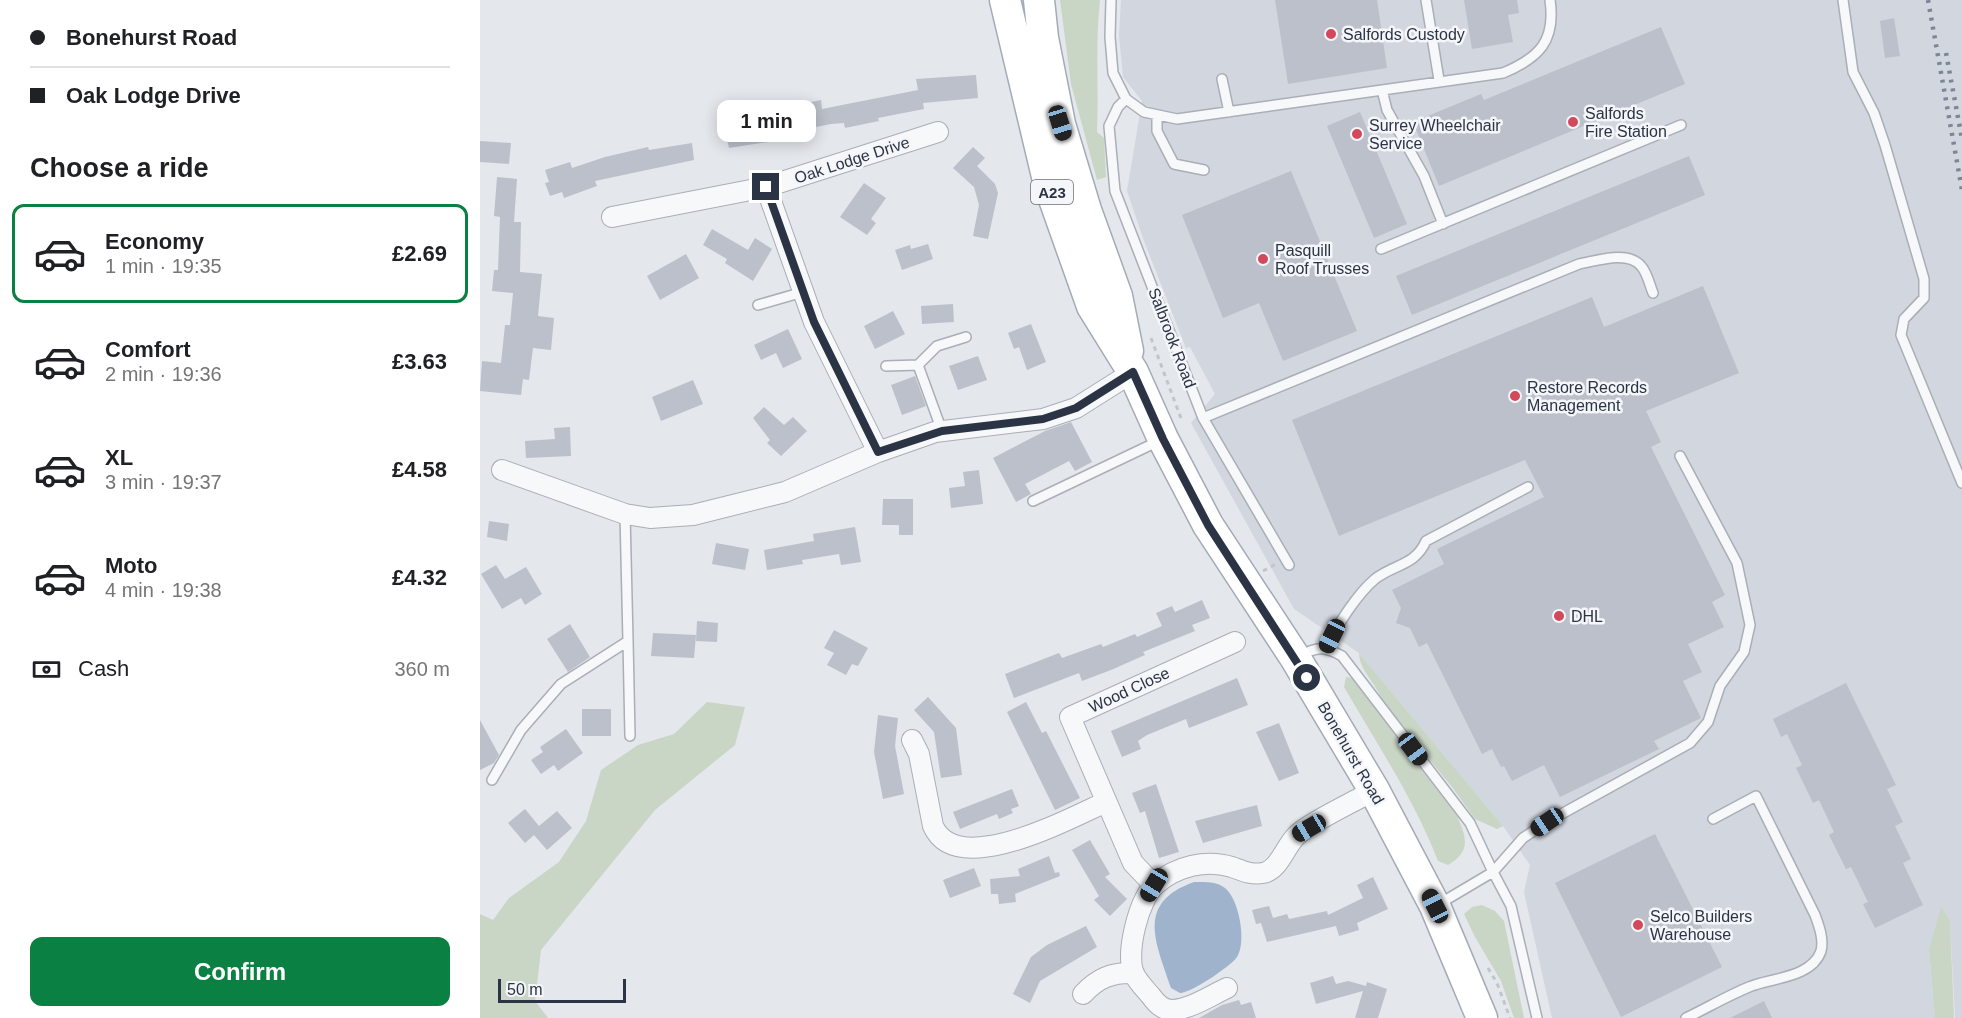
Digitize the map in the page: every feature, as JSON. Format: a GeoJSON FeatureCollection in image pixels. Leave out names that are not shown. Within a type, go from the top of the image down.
{"type":"FeatureCollection","features":[{"type":"Feature","properties":{"kind":"main road","name":"Bonehurst Road"},"geometry":{"type":"LineString","coordinates":[[1005,0],[1049,185],[1092,306],[1133,372],[1163,439],[1208,525],[1296,659],[1374,790],[1435,906],[1482,1018]]}},
{"type":"Feature","properties":{"kind":"main road","name":"Bonehurst Road"},"geometry":{"type":"LineString","coordinates":[[1040,0],[1042,38],[1060,123],[1086,210],[1117,296],[1133,372]]}},
{"type":"Feature","properties":{"kind":"street","name":"Oak Lodge Drive"},"geometry":{"type":"LineString","coordinates":[[612,217],[766,187],[938,132]]}},
{"type":"Feature","properties":{"kind":"street"},"geometry":{"type":"LineString","coordinates":[[766,187],[814,322],[878,452]]}},
{"type":"Feature","properties":{"kind":"street"},"geometry":{"type":"LineString","coordinates":[[502,470],[624,514],[650,518],[693,515],[785,492],[878,452],[942,431],[1043,419],[1076,408],[1133,372]]}},
{"type":"Feature","properties":{"kind":"street","name":"Wood Close"},"geometry":{"type":"LineString","coordinates":[[1106,802],[1070,717],[1234,642]]}},
{"type":"Feature","properties":{"kind":"street"},"geometry":{"type":"LineString","coordinates":[[912,740],[919,754],[933,826],[937,837],[947,843],[973,846],[1020,840],[1106,802],[1133,863],[1154,885]]}},
{"type":"Feature","properties":{"kind":"street"},"geometry":{"type":"LineString","coordinates":[[1227,988],[1192,1004],[1171,1010],[1161,1008],[1154,1001],[1134,973],[1135,927],[1142,905],[1154,885],[1172,873],[1203,864],[1214,863],[1249,874],[1266,873],[1279,861],[1296,835],[1374,790]]}},
{"type":"Feature","properties":{"kind":"street"},"geometry":{"type":"LineString","coordinates":[[1083,994],[1104,976],[1118,972],[1134,973]]}},
{"type":"Feature","properties":{"kind":"lane"},"geometry":{"type":"LineString","coordinates":[[1111,0],[1110,37],[1113,73],[1126,99],[1144,112],[1157,117],[1177,119],[1439,80],[1503,73],[1524,64],[1542,50],[1550,31],[1550,0]]}},
{"type":"Feature","properties":{"kind":"lane"},"geometry":{"type":"LineString","coordinates":[[1426,0],[1439,80]]}},
{"type":"Feature","properties":{"kind":"lane"},"geometry":{"type":"LineString","coordinates":[[1843,0],[1853,72],[1874,113],[1885,145],[1924,279],[1924,298],[1904,319],[1901,335],[1962,483]]}},
{"type":"Feature","properties":{"kind":"lane"},"geometry":{"type":"LineString","coordinates":[[1222,80],[1229,112]]}},
{"type":"Feature","properties":{"kind":"lane"},"geometry":{"type":"LineString","coordinates":[[1382,90],[1387,110],[1424,176],[1443,224]]}},
{"type":"Feature","properties":{"kind":"lane","name":"Salbrook Road"},"geometry":{"type":"LineString","coordinates":[[1126,99],[1118,107],[1109,126],[1115,191],[1203,417],[1289,565]]}},
{"type":"Feature","properties":{"kind":"lane"},"geometry":{"type":"LineString","coordinates":[[1157,117],[1157,131],[1174,164],[1204,170]]}},
{"type":"Feature","properties":{"kind":"lane"},"geometry":{"type":"LineString","coordinates":[[1381,249],[1681,125]]}},
{"type":"Feature","properties":{"kind":"lane"},"geometry":{"type":"LineString","coordinates":[[1203,417],[1579,264],[1611,258],[1629,259],[1641,266],[1653,293]]}},
{"type":"Feature","properties":{"kind":"lane"},"geometry":{"type":"LineString","coordinates":[[758,305],[803,292]]}},
{"type":"Feature","properties":{"kind":"lane"},"geometry":{"type":"LineString","coordinates":[[886,366],[918,365],[937,346],[966,337]]}},
{"type":"Feature","properties":{"kind":"lane"},"geometry":{"type":"LineString","coordinates":[[918,365],[942,431]]}},
{"type":"Feature","properties":{"kind":"lane"},"geometry":{"type":"LineString","coordinates":[[1032,501],[1163,439]]}},
{"type":"Feature","properties":{"kind":"lane"},"geometry":{"type":"LineString","coordinates":[[1435,906],[1494,872],[1524,838],[1547,822],[1690,743],[1708,722],[1720,686],[1744,652],[1750,625],[1737,563],[1680,456]]}},
{"type":"Feature","properties":{"kind":"lane"},"geometry":{"type":"LineString","coordinates":[[1326,648],[1338,624],[1375,580],[1420,554],[1426,541],[1528,487]]}},
{"type":"Feature","properties":{"kind":"lane"},"geometry":{"type":"LineString","coordinates":[[624,514],[630,736]]}},
{"type":"Feature","properties":{"kind":"lane"},"geometry":{"type":"LineString","coordinates":[[492,780],[521,730],[561,684],[628,640]]}},
{"type":"Feature","properties":{"kind":"lane"},"geometry":{"type":"LineString","coordinates":[[1296,659],[1312,649],[1326,648],[1342,656],[1470,824],[1511,906],[1537,1018]]}},
{"type":"Feature","properties":{"kind":"lane"},"geometry":{"type":"LineString","coordinates":[[1686,1018],[1750,987],[1792,975],[1810,965],[1821,951],[1821,933],[1815,915],[1756,796],[1713,819]]}},
{"type":"Feature","properties":{"kind":"shaded area"},"geometry":{"type":"Polygon","coordinates":[[[1121,0],[1962,0],[1962,1018],[1955,1018],[1950,921],[1929,950],[1935,1018],[1552,1018],[1524,892],[1530,865],[1503,826],[1359,653],[1294,609],[1191,423],[1215,394],[1190,347],[1186,348],[1127,191],[1142,101],[1123,77],[1119,35],[1121,0]]]}},
{"type":"Feature","properties":{"kind":"green space"},"geometry":{"type":"Polygon","coordinates":[[[1060,0],[1100,0],[1097,132],[1104,138],[1106,177],[1097,180],[1071,84],[1060,0]]]}},
{"type":"Feature","properties":{"kind":"green space"},"geometry":{"type":"Polygon","coordinates":[[[1359,653],[1503,826],[1497,829],[1475,819],[1452,787],[1382,702],[1377,689],[1362,666],[1359,653]]]}},
{"type":"Feature","properties":{"kind":"green space"},"geometry":{"type":"Polygon","coordinates":[[[1346,677],[1352,678],[1457,816],[1465,837],[1465,844],[1461,855],[1448,865],[1438,861],[1418,816],[1344,687],[1346,677]]]}},
{"type":"Feature","properties":{"kind":"green space"},"geometry":{"type":"Polygon","coordinates":[[[707,702],[745,707],[735,745],[655,810],[541,950],[535,1001],[548,1018],[480,1018],[480,914],[493,920],[509,898],[559,862],[586,821],[601,770],[638,745],[674,734],[707,702]]]}},
{"type":"Feature","properties":{"kind":"green space"},"geometry":{"type":"Polygon","coordinates":[[[1482,905],[1495,911],[1504,921],[1524,1018],[1514,1018],[1501,981],[1464,914],[1472,907],[1482,905]]]}},
{"type":"Feature","properties":{"kind":"green space"},"geometry":{"type":"Polygon","coordinates":[[[1941,907],[1950,921],[1954,1018],[1935,1018],[1929,950],[1941,907]]]}},
{"type":"Feature","properties":{"kind":"water"},"geometry":{"type":"Polygon","coordinates":[[[1194,882],[1218,884],[1230,894],[1240,921],[1240,950],[1237,957],[1227,966],[1201,984],[1180,993],[1171,988],[1156,940],[1155,926],[1157,913],[1163,901],[1175,891],[1194,882]]]}},
{"type":"Feature","properties":{"kind":"building","name":"Salfords Custody"},"geometry":{"type":"Polygon","coordinates":[[[1275,0],[1377,0],[1387,68],[1288,84],[1275,0]]]}},
{"type":"Feature","properties":{"kind":"building"},"geometry":{"type":"Polygon","coordinates":[[[1464,0],[1517,0],[1519,13],[1508,15],[1513,42],[1472,49],[1464,0]]]}},
{"type":"Feature","properties":{"kind":"building"},"geometry":{"type":"Polygon","coordinates":[[[1894,18],[1900,56],[1885,58],[1880,21],[1894,18]]]}},
{"type":"Feature","properties":{"kind":"building"},"geometry":{"type":"Polygon","coordinates":[[[1661,27],[1685,84],[1439,186],[1413,122],[1481,94],[1484,100],[1661,27]]]}},
{"type":"Feature","properties":{"kind":"building"},"geometry":{"type":"Polygon","coordinates":[[[976,75],[978,98],[923,103],[924,109],[878,118],[879,121],[845,128],[844,123],[831,124],[806,129],[807,136],[729,148],[724,126],[762,118],[763,123],[793,117],[791,106],[821,100],[822,109],[918,90],[916,79],[976,75]]]}},
{"type":"Feature","properties":{"kind":"building"},"geometry":{"type":"Polygon","coordinates":[[[1360,112],[1407,224],[1374,238],[1327,126],[1360,112]]]}},
{"type":"Feature","properties":{"kind":"building"},"geometry":{"type":"Polygon","coordinates":[[[480,141],[511,143],[509,164],[480,162],[480,141]]]}},
{"type":"Feature","properties":{"kind":"building"},"geometry":{"type":"Polygon","coordinates":[[[692,143],[694,160],[595,181],[597,186],[564,198],[562,192],[550,196],[545,183],[549,182],[545,170],[570,162],[572,168],[605,157],[648,147],[649,150],[692,143]]]}},
{"type":"Feature","properties":{"kind":"building"},"geometry":{"type":"Polygon","coordinates":[[[973,147],[985,158],[977,166],[995,184],[998,193],[988,239],[973,236],[979,205],[974,187],[953,168],[973,147]]]}},
{"type":"Feature","properties":{"kind":"building"},"geometry":{"type":"Polygon","coordinates":[[[1689,156],[1705,195],[1412,315],[1396,276],[1689,156]]]}},
{"type":"Feature","properties":{"kind":"building","name":"Pasquill Roof Trusses"},"geometry":{"type":"Polygon","coordinates":[[[1291,171],[1357,331],[1283,361],[1259,303],[1223,318],[1182,215],[1291,171]]]}},
{"type":"Feature","properties":{"kind":"building"},"geometry":{"type":"Polygon","coordinates":[[[497,177],[517,179],[514,222],[521,222],[520,272],[542,274],[538,316],[554,318],[551,350],[533,348],[529,380],[523,379],[521,395],[480,391],[482,361],[501,363],[505,325],[510,325],[513,293],[492,291],[494,270],[498,270],[500,217],[494,216],[497,177]]]}},
{"type":"Feature","properties":{"kind":"building"},"geometry":{"type":"Polygon","coordinates":[[[864,183],[886,198],[871,219],[876,223],[867,235],[840,217],[864,183]]]}},
{"type":"Feature","properties":{"kind":"building"},"geometry":{"type":"Polygon","coordinates":[[[712,229],[748,250],[755,238],[772,249],[753,281],[725,263],[727,259],[703,245],[712,229]]]}},
{"type":"Feature","properties":{"kind":"building"},"geometry":{"type":"Polygon","coordinates":[[[928,244],[933,259],[902,270],[895,250],[910,245],[911,249],[928,244]]]}},
{"type":"Feature","properties":{"kind":"building"},"geometry":{"type":"Polygon","coordinates":[[[686,254],[699,278],[660,300],[647,276],[686,254]]]}},
{"type":"Feature","properties":{"kind":"building"},"geometry":{"type":"Polygon","coordinates":[[[1703,286],[1739,373],[1646,411],[1661,442],[1651,447],[1725,595],[1712,602],[1724,627],[1688,644],[1702,672],[1683,681],[1701,718],[1654,741],[1659,749],[1560,797],[1544,765],[1512,781],[1504,766],[1501,767],[1492,749],[1482,754],[1427,643],[1419,647],[1410,628],[1396,623],[1401,608],[1392,590],[1444,564],[1437,549],[1544,497],[1525,460],[1339,536],[1292,420],[1592,297],[1604,327],[1703,286]]]}},
{"type":"Feature","properties":{"kind":"building"},"geometry":{"type":"Polygon","coordinates":[[[953,304],[954,322],[922,324],[921,306],[953,304]]]}},
{"type":"Feature","properties":{"kind":"building"},"geometry":{"type":"Polygon","coordinates":[[[893,311],[905,334],[875,349],[864,326],[893,311]]]}},
{"type":"Feature","properties":{"kind":"building"},"geometry":{"type":"Polygon","coordinates":[[[1031,324],[1046,362],[1027,370],[1019,347],[1014,349],[1008,333],[1031,324]]]}},
{"type":"Feature","properties":{"kind":"building"},"geometry":{"type":"Polygon","coordinates":[[[788,329],[802,359],[783,368],[776,353],[761,360],[754,345],[788,329]]]}},
{"type":"Feature","properties":{"kind":"building"},"geometry":{"type":"Polygon","coordinates":[[[978,356],[987,380],[958,390],[949,366],[978,356]]]}},
{"type":"Feature","properties":{"kind":"building"},"geometry":{"type":"Polygon","coordinates":[[[915,376],[926,406],[902,415],[891,385],[915,376]]]}},
{"type":"Feature","properties":{"kind":"building"},"geometry":{"type":"Polygon","coordinates":[[[693,380],[703,404],[661,421],[652,397],[693,380]]]}},
{"type":"Feature","properties":{"kind":"building"},"geometry":{"type":"Polygon","coordinates":[[[764,407],[784,425],[793,417],[807,431],[781,456],[767,443],[770,440],[753,418],[764,407]]]}},
{"type":"Feature","properties":{"kind":"building"},"geometry":{"type":"Polygon","coordinates":[[[1071,422],[1092,462],[1075,471],[1069,461],[1025,484],[1031,494],[1016,502],[993,458],[1045,431],[1071,422]]]}},
{"type":"Feature","properties":{"kind":"building"},"geometry":{"type":"Polygon","coordinates":[[[570,427],[571,456],[526,458],[525,441],[555,439],[554,428],[570,427]]]}},
{"type":"Feature","properties":{"kind":"building"},"geometry":{"type":"Polygon","coordinates":[[[979,470],[983,504],[951,508],[949,488],[965,486],[963,472],[979,470]]]}},
{"type":"Feature","properties":{"kind":"building"},"geometry":{"type":"Polygon","coordinates":[[[883,499],[913,499],[913,535],[899,535],[899,525],[882,525],[883,499]]]}},
{"type":"Feature","properties":{"kind":"building"},"geometry":{"type":"Polygon","coordinates":[[[489,521],[509,524],[507,541],[487,537],[489,521]]]}},
{"type":"Feature","properties":{"kind":"building"},"geometry":{"type":"Polygon","coordinates":[[[855,527],[861,562],[841,565],[839,554],[802,560],[803,564],[767,570],[764,550],[814,541],[813,534],[855,527]]]}},
{"type":"Feature","properties":{"kind":"building"},"geometry":{"type":"Polygon","coordinates":[[[716,543],[749,549],[745,570],[712,564],[716,543]]]}},
{"type":"Feature","properties":{"kind":"building"},"geometry":{"type":"Polygon","coordinates":[[[496,565],[505,579],[526,567],[542,594],[525,605],[521,598],[502,609],[481,574],[496,565]]]}},
{"type":"Feature","properties":{"kind":"building"},"geometry":{"type":"Polygon","coordinates":[[[1202,600],[1210,618],[1192,625],[1195,631],[1143,652],[1145,655],[1082,681],[1079,673],[1014,698],[1005,674],[1059,653],[1062,658],[1101,644],[1103,647],[1135,634],[1137,637],[1162,626],[1156,613],[1172,606],[1175,612],[1202,600]]]}},
{"type":"Feature","properties":{"kind":"building"},"geometry":{"type":"Polygon","coordinates":[[[697,621],[718,623],[717,642],[696,641],[697,621]]]}},
{"type":"Feature","properties":{"kind":"building"},"geometry":{"type":"Polygon","coordinates":[[[570,624],[590,657],[568,672],[547,639],[570,624]]]}},
{"type":"Feature","properties":{"kind":"building"},"geometry":{"type":"Polygon","coordinates":[[[834,630],[868,648],[858,666],[852,664],[846,675],[827,665],[834,653],[824,648],[834,630]]]}},
{"type":"Feature","properties":{"kind":"building"},"geometry":{"type":"Polygon","coordinates":[[[653,633],[696,635],[694,658],[651,656],[653,633]]]}},
{"type":"Feature","properties":{"kind":"building"},"geometry":{"type":"Polygon","coordinates":[[[1237,678],[1248,705],[1189,728],[1186,719],[1147,735],[1138,741],[1141,749],[1122,757],[1111,731],[1237,678]]]}},
{"type":"Feature","properties":{"kind":"building"},"geometry":{"type":"Polygon","coordinates":[[[1846,683],[1896,785],[1887,789],[1903,822],[1895,826],[1911,859],[1903,863],[1923,905],[1875,928],[1863,904],[1868,902],[1851,867],[1846,869],[1829,835],[1834,832],[1819,800],[1813,803],[1796,768],[1802,765],[1787,734],[1781,737],[1773,719],[1846,683]]]}},
{"type":"Feature","properties":{"kind":"building"},"geometry":{"type":"Polygon","coordinates":[[[928,697],[956,728],[962,775],[941,778],[934,732],[914,710],[928,697]]]}},
{"type":"Feature","properties":{"kind":"building"},"geometry":{"type":"Polygon","coordinates":[[[1026,702],[1042,733],[1046,731],[1080,798],[1055,810],[1007,712],[1026,702]]]}},
{"type":"Feature","properties":{"kind":"building"},"geometry":{"type":"Polygon","coordinates":[[[582,709],[611,709],[611,736],[582,736],[582,709]]]}},
{"type":"Feature","properties":{"kind":"building"},"geometry":{"type":"Polygon","coordinates":[[[878,715],[898,718],[895,746],[904,794],[883,799],[874,752],[878,715]]]}},
{"type":"Feature","properties":{"kind":"building"},"geometry":{"type":"Polygon","coordinates":[[[480,720],[499,755],[494,763],[480,770],[480,720]]]}},
{"type":"Feature","properties":{"kind":"building"},"geometry":{"type":"Polygon","coordinates":[[[1279,723],[1299,773],[1279,781],[1256,732],[1279,723]]]}},
{"type":"Feature","properties":{"kind":"building"},"geometry":{"type":"Polygon","coordinates":[[[566,729],[583,753],[558,771],[554,765],[541,774],[531,760],[543,752],[540,747],[566,729]]]}},
{"type":"Feature","properties":{"kind":"building"},"geometry":{"type":"Polygon","coordinates":[[[1156,784],[1179,852],[1159,858],[1145,811],[1140,813],[1132,793],[1156,784]]]}},
{"type":"Feature","properties":{"kind":"building"},"geometry":{"type":"Polygon","coordinates":[[[1012,789],[1019,806],[1011,809],[1013,813],[999,819],[997,814],[960,829],[953,812],[1012,789]]]}},
{"type":"Feature","properties":{"kind":"building"},"geometry":{"type":"Polygon","coordinates":[[[1257,805],[1262,826],[1203,843],[1195,821],[1257,805]]]}},
{"type":"Feature","properties":{"kind":"building"},"geometry":{"type":"Polygon","coordinates":[[[525,809],[539,826],[557,811],[572,828],[547,850],[534,835],[525,843],[508,823],[525,809]]]}},
{"type":"Feature","properties":{"kind":"building","name":"Selco Builders Warehouse"},"geometry":{"type":"Polygon","coordinates":[[[1655,834],[1722,967],[1621,1017],[1555,883],[1655,834]]]}},
{"type":"Feature","properties":{"kind":"building"},"geometry":{"type":"Polygon","coordinates":[[[1090,840],[1110,874],[1105,877],[1127,899],[1110,916],[1094,900],[1099,896],[1072,850],[1090,840]]]}},
{"type":"Feature","properties":{"kind":"building"},"geometry":{"type":"Polygon","coordinates":[[[1049,856],[1055,873],[1059,872],[1060,876],[1015,894],[1016,902],[999,904],[998,894],[991,894],[990,879],[1020,876],[1018,869],[1049,856]]]}},
{"type":"Feature","properties":{"kind":"building"},"geometry":{"type":"Polygon","coordinates":[[[974,868],[981,886],[950,898],[943,880],[974,868]]]}},
{"type":"Feature","properties":{"kind":"building"},"geometry":{"type":"Polygon","coordinates":[[[1373,877],[1388,909],[1357,923],[1359,930],[1339,936],[1336,926],[1267,942],[1261,923],[1256,924],[1252,910],[1269,906],[1273,918],[1287,914],[1289,919],[1327,911],[1328,915],[1363,898],[1357,885],[1373,877]]]}},
{"type":"Feature","properties":{"kind":"building"},"geometry":{"type":"Polygon","coordinates":[[[1086,926],[1097,947],[1040,981],[1030,1003],[1013,994],[1031,957],[1047,945],[1086,926]]]}},
{"type":"Feature","properties":{"kind":"building"},"geometry":{"type":"Polygon","coordinates":[[[1333,976],[1336,984],[1348,981],[1366,986],[1367,982],[1387,989],[1378,1018],[1355,1018],[1363,991],[1316,1004],[1310,983],[1333,976]]]}},
{"type":"Feature","properties":{"kind":"building"},"geometry":{"type":"Polygon","coordinates":[[[1239,1000],[1241,1005],[1251,1002],[1256,1018],[1199,1018],[1222,1005],[1239,1000]]]}},
{"type":"Feature","properties":{"kind":"building"},"geometry":{"type":"Polygon","coordinates":[[[1764,1001],[1772,1018],[1730,1018],[1764,1001]]]}},
{"type":"Feature","properties":{"kind":"railway"},"geometry":{"type":"LineString","coordinates":[[1928,0],[1962,190]]}},
{"type":"Feature","properties":{"kind":"railway"},"geometry":{"type":"LineString","coordinates":[[1946,53],[1962,139]]}},
{"type":"Feature","properties":{"kind":"place","name":"Salfords Custody"},"geometry":{"type":"Point","coordinates":[1331,34]}},
{"type":"Feature","properties":{"kind":"place","name":"Salfords Fire Station"},"geometry":{"type":"Point","coordinates":[1573,122]}},
{"type":"Feature","properties":{"kind":"place","name":"Surrey Wheelchair Service"},"geometry":{"type":"Point","coordinates":[1357,134]}},
{"type":"Feature","properties":{"kind":"place","name":"Pasquill Roof Trusses"},"geometry":{"type":"Point","coordinates":[1263,259]}},
{"type":"Feature","properties":{"kind":"place","name":"Restore Records Management"},"geometry":{"type":"Point","coordinates":[1515,396]}},
{"type":"Feature","properties":{"kind":"place","name":"DHL"},"geometry":{"type":"Point","coordinates":[1559,616]}},
{"type":"Feature","properties":{"kind":"place","name":"Selco Builders Warehouse"},"geometry":{"type":"Point","coordinates":[1638,925]}},
{"type":"Feature","properties":{"kind":"route"},"geometry":{"type":"LineString","coordinates":[[766,187],[814,322],[878,452],[935,432],[1043,419],[1076,408],[1133,372],[1163,439],[1208,525],[1307,678]]}}]}
